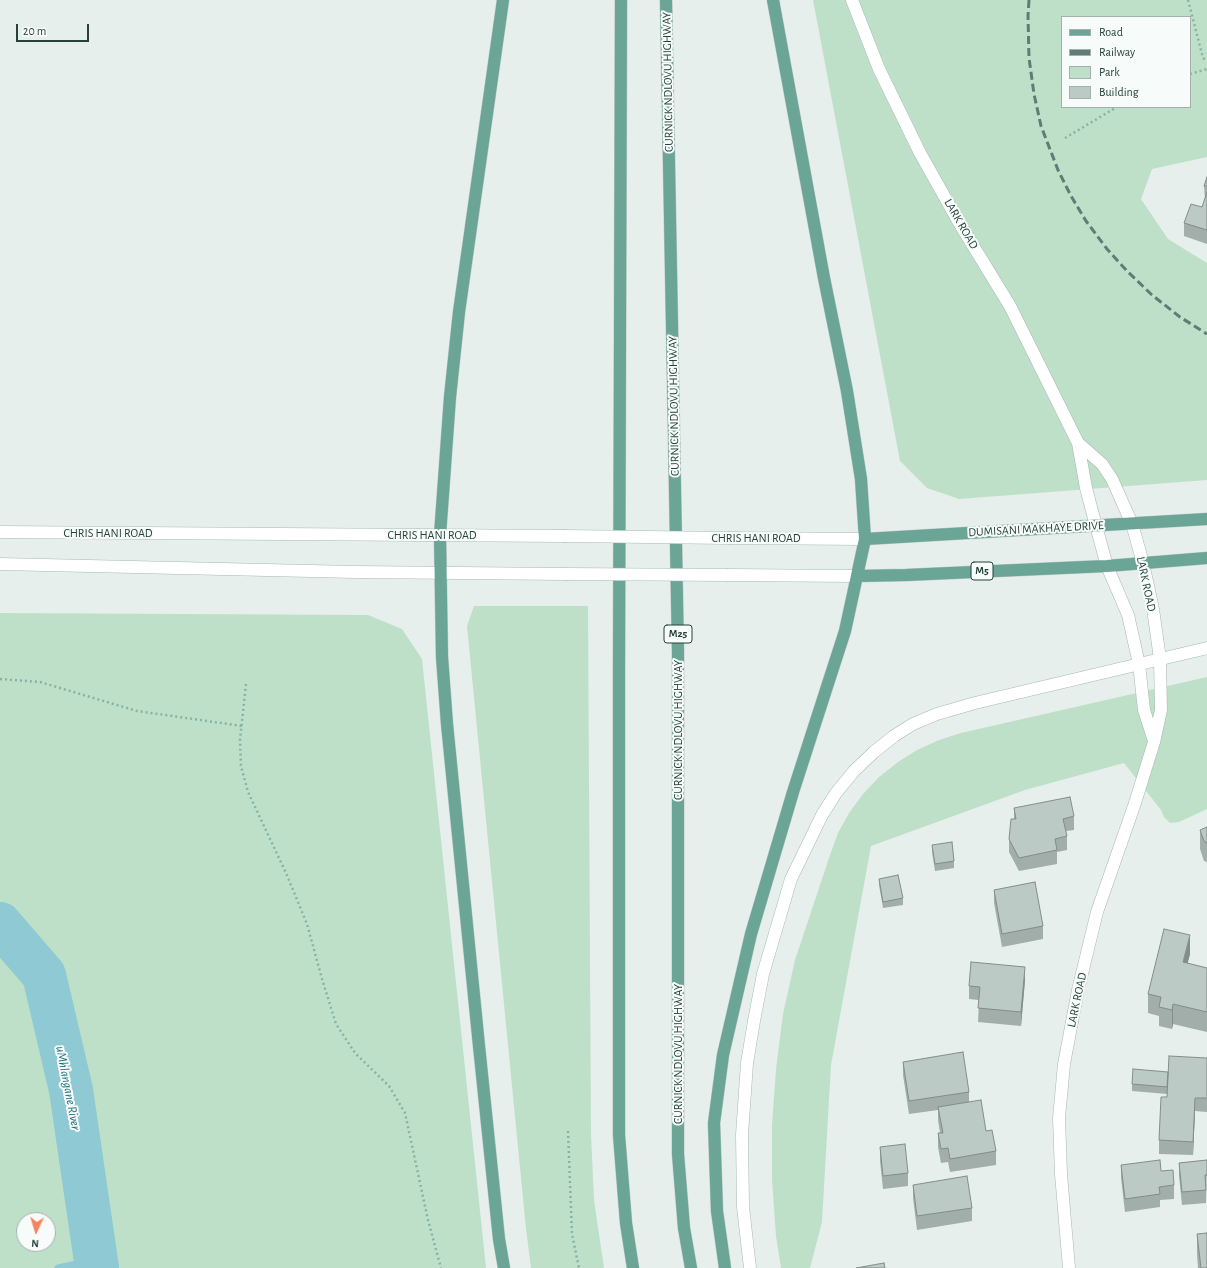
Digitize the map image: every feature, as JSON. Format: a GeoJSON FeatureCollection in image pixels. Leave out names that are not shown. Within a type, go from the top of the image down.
{"type":"FeatureCollection","features":[{"type":"Feature","properties":{"kind":"main road"},"geometry":{"type":"LineString","coordinates":[[504,0],[459,312],[450,397],[440,535],[442,657],[449,755],[499,1239],[504,1268]]}},
{"type":"Feature","properties":{"kind":"main road"},"geometry":{"type":"LineString","coordinates":[[621,0],[619,1135],[626,1223],[633,1268]]}},
{"type":"Feature","properties":{"kind":"main road","name":"CURNICK NDLOVU HIGHWAY"},"geometry":{"type":"LineString","coordinates":[[666,0],[678,652],[678,1154],[684,1228],[691,1268]]}},
{"type":"Feature","properties":{"kind":"main road"},"geometry":{"type":"LineString","coordinates":[[725,1268],[717,1211],[714,1122],[723,1055],[751,934],[793,792],[845,631],[864,539],[861,479],[847,391],[824,278],[773,0]]}},
{"type":"Feature","properties":{"kind":"main road","name":"LARK ROAD"},"geometry":{"type":"LineString","coordinates":[[852,0],[879,69],[920,153],[961,226],[1010,306],[1078,443],[1086,488],[1107,566],[1128,615],[1139,664],[1144,710],[1154,742]]}},
{"type":"Feature","properties":{"kind":"main road","name":"LARK ROAD"},"geometry":{"type":"LineString","coordinates":[[1069,1268],[1061,1174],[1059,1118],[1064,1064],[1078,990],[1097,912],[1135,803],[1154,742],[1161,710],[1160,659],[1153,609],[1143,563],[1132,524],[1112,479],[1102,464],[1078,443]]}},
{"type":"Feature","properties":{"kind":"main road","name":"DUMISANI MAKHAYE DRIVE"},"geometry":{"type":"LineString","coordinates":[[864,539],[1207,520]]}},
{"type":"Feature","properties":{"kind":"main road","name":"CHRIS HANI ROAD"},"geometry":{"type":"LineString","coordinates":[[0,532],[864,539]]}},
{"type":"Feature","properties":{"kind":"main road","name":"M5"},"geometry":{"type":"LineString","coordinates":[[441,573],[857,576],[1107,566],[1207,558]]}},
{"type":"Feature","properties":{"kind":"main road"},"geometry":{"type":"LineString","coordinates":[[0,564],[441,573]]}},
{"type":"Feature","properties":{"kind":"main road"},"geometry":{"type":"LineString","coordinates":[[750,1268],[743,1207],[742,1136],[747,1063],[754,1021],[763,974],[791,879],[822,816],[836,793],[854,771],[889,740],[913,724],[937,714],[975,703],[1207,648]]}},
{"type":"Feature","properties":{"kind":"path"},"geometry":{"type":"LineString","coordinates":[[1188,0],[1203,58],[1207,61]]}},
{"type":"Feature","properties":{"kind":"path"},"geometry":{"type":"LineString","coordinates":[[1191,74],[1207,69]]}},
{"type":"Feature","properties":{"kind":"path"},"geometry":{"type":"LineString","coordinates":[[1065,138],[1115,108]]}},
{"type":"Feature","properties":{"kind":"path"},"geometry":{"type":"LineString","coordinates":[[0,678],[40,682],[137,711],[242,726]]}},
{"type":"Feature","properties":{"kind":"path"},"geometry":{"type":"LineString","coordinates":[[246,684],[240,740],[241,766],[248,792],[286,873],[307,924],[336,1024],[355,1054],[389,1086],[405,1113],[428,1220],[441,1268]]}},
{"type":"Feature","properties":{"kind":"path"},"geometry":{"type":"LineString","coordinates":[[568,1131],[572,1234],[579,1268]]}},
{"type":"Feature","properties":{"kind":"green space"},"geometry":{"type":"Polygon","coordinates":[[[813,0],[1207,0],[1207,157],[1152,169],[1141,199],[1168,239],[1207,263],[1207,480],[959,499],[927,488],[900,461],[813,0]]]}},
{"type":"Feature","properties":{"kind":"green space"},"geometry":{"type":"Polygon","coordinates":[[[474,606],[588,606],[591,1134],[594,1200],[604,1268],[531,1268],[467,626],[474,606]]]}},
{"type":"Feature","properties":{"kind":"green space"},"geometry":{"type":"Polygon","coordinates":[[[0,613],[368,615],[402,629],[422,659],[486,1268],[0,1268],[0,613]]]}},
{"type":"Feature","properties":{"kind":"green space"},"geometry":{"type":"Polygon","coordinates":[[[1207,677],[1207,809],[1179,822],[1170,823],[1124,763],[1025,790],[871,846],[831,1065],[822,1222],[810,1268],[781,1268],[776,1236],[772,1180],[772,1125],[776,1069],[783,1014],[795,960],[838,833],[849,813],[863,794],[879,777],[898,762],[917,750],[939,740],[961,733],[1207,677]]]}},
{"type":"Feature","properties":{"kind":"building"},"geometry":{"type":"Polygon","coordinates":[[[1207,177],[1207,186],[1204,186],[1207,177]]]}},
{"type":"Feature","properties":{"kind":"building"},"geometry":{"type":"Polygon","coordinates":[[[1207,192],[1207,230],[1184,223],[1191,204],[1202,207],[1207,192]]]}},
{"type":"Feature","properties":{"kind":"building"},"geometry":{"type":"Polygon","coordinates":[[[1070,797],[1074,816],[1063,819],[1067,836],[1055,839],[1057,850],[1019,858],[1009,839],[1011,819],[1016,819],[1014,808],[1070,797]]]}},
{"type":"Feature","properties":{"kind":"building"},"geometry":{"type":"Polygon","coordinates":[[[1207,827],[1207,843],[1204,841],[1200,830],[1207,827]]]}},
{"type":"Feature","properties":{"kind":"building"},"geometry":{"type":"Polygon","coordinates":[[[952,842],[954,861],[935,864],[932,845],[952,842]]]}},
{"type":"Feature","properties":{"kind":"building"},"geometry":{"type":"Polygon","coordinates":[[[898,875],[903,898],[883,902],[879,879],[898,875]]]}},
{"type":"Feature","properties":{"kind":"building"},"geometry":{"type":"Polygon","coordinates":[[[1035,882],[1043,926],[1002,934],[994,890],[1035,882]]]}},
{"type":"Feature","properties":{"kind":"building"},"geometry":{"type":"Polygon","coordinates":[[[1164,929],[1190,935],[1183,962],[1207,968],[1207,1012],[1173,1004],[1172,1010],[1159,1007],[1161,997],[1148,994],[1164,929]]]}},
{"type":"Feature","properties":{"kind":"building"},"geometry":{"type":"Polygon","coordinates":[[[971,962],[1025,967],[1021,1012],[978,1008],[980,987],[969,986],[971,962]]]}},
{"type":"Feature","properties":{"kind":"building"},"geometry":{"type":"Polygon","coordinates":[[[963,1052],[969,1092],[909,1101],[903,1062],[963,1052]]]}},
{"type":"Feature","properties":{"kind":"building"},"geometry":{"type":"Polygon","coordinates":[[[1169,1056],[1207,1058],[1207,1098],[1195,1098],[1193,1142],[1159,1140],[1161,1097],[1167,1097],[1169,1056]]]}},
{"type":"Feature","properties":{"kind":"building"},"geometry":{"type":"Polygon","coordinates":[[[1133,1069],[1168,1072],[1167,1087],[1132,1084],[1133,1069]]]}},
{"type":"Feature","properties":{"kind":"building"},"geometry":{"type":"Polygon","coordinates":[[[981,1100],[986,1131],[992,1130],[996,1151],[950,1159],[948,1148],[941,1149],[938,1133],[943,1133],[938,1107],[981,1100]]]}},
{"type":"Feature","properties":{"kind":"building"},"geometry":{"type":"Polygon","coordinates":[[[905,1144],[908,1173],[883,1176],[880,1147],[905,1144]]]}},
{"type":"Feature","properties":{"kind":"building"},"geometry":{"type":"Polygon","coordinates":[[[1160,1160],[1161,1171],[1173,1170],[1174,1185],[1159,1187],[1160,1194],[1125,1199],[1121,1165],[1160,1160]]]}},
{"type":"Feature","properties":{"kind":"building"},"geometry":{"type":"Polygon","coordinates":[[[1207,1160],[1207,1175],[1205,1175],[1206,1190],[1182,1192],[1179,1163],[1207,1160]]]}},
{"type":"Feature","properties":{"kind":"building"},"geometry":{"type":"Polygon","coordinates":[[[967,1176],[972,1208],[917,1216],[913,1185],[967,1176]]]}},
{"type":"Feature","properties":{"kind":"building"},"geometry":{"type":"Polygon","coordinates":[[[1207,1233],[1207,1268],[1201,1268],[1197,1234],[1207,1233]]]}},
{"type":"Feature","properties":{"kind":"building"},"geometry":{"type":"Polygon","coordinates":[[[884,1263],[885,1268],[856,1268],[884,1263]]]}},
{"type":"Feature","properties":{"kind":"waterway","name":"uMhlangane River"},"geometry":{"type":"LineString","coordinates":[[0,924],[44,975],[71,1090],[97,1268]]}},
{"type":"Feature","properties":{"kind":"waterway"},"geometry":{"type":"LineString","coordinates":[[58,1268],[95,1260]]}},
{"type":"Feature","properties":{"kind":"railway"},"geometry":{"type":"LineString","coordinates":[[1029,0],[1029,58],[1034,94],[1041,126],[1058,170],[1071,196],[1086,221],[1107,249],[1127,271],[1152,295],[1180,317],[1207,334]]}}]}
